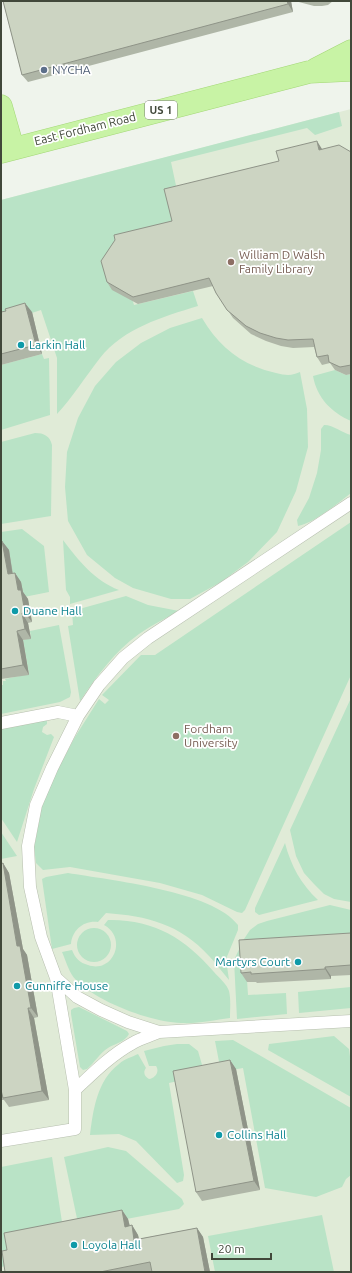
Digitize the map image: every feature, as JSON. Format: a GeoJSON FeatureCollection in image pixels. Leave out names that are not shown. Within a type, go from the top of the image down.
{"type":"FeatureCollection","features":[{"type":"Feature","properties":{"kind":"main road","name":"East Fordham Road"},"geometry":{"type":"LineString","coordinates":[[309,72],[351,51]]}},
{"type":"Feature","properties":{"kind":"main road","name":"East Fordham Road"},"geometry":{"type":"LineString","coordinates":[[7,150],[309,72],[351,70]]}},
{"type":"Feature","properties":{"kind":"main road","name":"US 1"},"geometry":{"type":"LineString","coordinates":[[1,106],[7,150]]}},
{"type":"Feature","properties":{"kind":"lane"},"geometry":{"type":"LineString","coordinates":[[1,1141],[75,1129],[75,1090],[56,978],[41,937],[30,887],[28,846],[36,805],[52,768],[78,716],[99,685],[123,658],[148,638],[351,503]]}},
{"type":"Feature","properties":{"kind":"lane"},"geometry":{"type":"LineString","coordinates":[[1,723],[58,712],[78,716]]}},
{"type":"Feature","properties":{"kind":"lane"},"geometry":{"type":"LineString","coordinates":[[56,978],[77,997],[101,1010],[128,1022],[160,1032]]}},
{"type":"Feature","properties":{"kind":"lane"},"geometry":{"type":"LineString","coordinates":[[75,1090],[92,1073],[112,1057],[134,1043],[160,1032],[351,1021]]}},
{"type":"Feature","properties":{"kind":"shaded area","name":"Fordham University"},"geometry":{"type":"Polygon","coordinates":[[[351,109],[351,1272],[1,1272],[1,200],[351,109]]]}},
{"type":"Feature","properties":{"kind":"green space"},"geometry":{"type":"Polygon","coordinates":[[[339,112],[342,126],[315,135],[307,128],[171,162],[178,195],[178,229],[131,295],[134,305],[193,291],[198,306],[158,319],[132,331],[120,339],[100,358],[74,394],[57,414],[57,358],[41,310],[1,323],[1,200],[339,112]]]}},
{"type":"Feature","properties":{"kind":"green space"},"geometry":{"type":"Polygon","coordinates":[[[202,318],[216,338],[224,346],[233,354],[253,366],[285,375],[300,372],[307,409],[308,447],[296,491],[277,532],[248,562],[221,582],[190,599],[171,599],[133,588],[115,578],[87,555],[68,521],[65,487],[67,452],[78,418],[95,386],[116,362],[141,343],[170,328],[202,318]]]}},
{"type":"Feature","properties":{"kind":"green space"},"geometry":{"type":"Polygon","coordinates":[[[42,354],[44,359],[49,358],[50,415],[1,430],[1,365],[42,354]]]}},
{"type":"Feature","properties":{"kind":"green space"},"geometry":{"type":"Polygon","coordinates":[[[335,370],[346,375],[351,374],[351,421],[331,409],[322,398],[315,384],[313,376],[335,370]]]}},
{"type":"Feature","properties":{"kind":"green space"},"geometry":{"type":"Polygon","coordinates":[[[324,425],[331,426],[351,435],[351,493],[318,517],[298,526],[297,520],[309,498],[317,473],[321,450],[321,429],[324,425]]]}},
{"type":"Feature","properties":{"kind":"green space"},"geometry":{"type":"Polygon","coordinates":[[[35,433],[46,436],[50,439],[52,445],[51,516],[1,524],[1,442],[35,433]]]}},
{"type":"Feature","properties":{"kind":"green space"},"geometry":{"type":"Polygon","coordinates":[[[351,522],[351,675],[245,910],[242,913],[237,912],[202,895],[160,883],[70,867],[43,870],[36,863],[34,848],[42,806],[56,773],[75,737],[99,699],[105,704],[109,700],[102,695],[141,655],[155,655],[351,522]]]}},
{"type":"Feature","properties":{"kind":"green space"},"geometry":{"type":"Polygon","coordinates":[[[22,529],[44,546],[49,592],[24,597],[14,584],[1,551],[1,532],[22,529]]]}},
{"type":"Feature","properties":{"kind":"green space"},"geometry":{"type":"Polygon","coordinates":[[[63,540],[88,569],[102,581],[119,590],[70,604],[70,597],[66,590],[63,540]]]}},
{"type":"Feature","properties":{"kind":"green space"},"geometry":{"type":"Polygon","coordinates":[[[126,596],[148,605],[179,611],[144,631],[122,648],[99,674],[80,701],[68,626],[73,625],[72,611],[126,596]]]}},
{"type":"Feature","properties":{"kind":"green space"},"geometry":{"type":"Polygon","coordinates":[[[59,625],[71,692],[70,697],[60,702],[1,714],[1,685],[3,685],[3,681],[6,681],[5,679],[29,674],[23,640],[31,638],[30,631],[59,625]]]}},
{"type":"Feature","properties":{"kind":"green space"},"geometry":{"type":"Polygon","coordinates":[[[351,698],[351,902],[334,899],[324,894],[304,873],[296,856],[290,830],[351,698]]]}},
{"type":"Feature","properties":{"kind":"green space"},"geometry":{"type":"Polygon","coordinates":[[[47,719],[47,724],[43,727],[42,732],[47,735],[51,734],[54,737],[34,789],[17,842],[1,818],[1,728],[47,719]]]}},
{"type":"Feature","properties":{"kind":"green space"},"geometry":{"type":"Polygon","coordinates":[[[1,832],[17,856],[1,859],[1,832]]]}},
{"type":"Feature","properties":{"kind":"green space"},"geometry":{"type":"Polygon","coordinates":[[[285,843],[297,874],[318,900],[259,915],[255,912],[255,908],[285,843]]]}},
{"type":"Feature","properties":{"kind":"green space"},"geometry":{"type":"Polygon","coordinates":[[[68,873],[133,884],[184,895],[225,913],[238,925],[238,930],[226,959],[229,980],[209,956],[186,936],[162,924],[135,916],[106,913],[98,922],[84,924],[76,930],[71,944],[52,949],[42,879],[68,873]]]}},
{"type":"Feature","properties":{"kind":"green space"},"geometry":{"type":"Polygon","coordinates":[[[330,905],[351,910],[351,941],[245,950],[248,995],[286,993],[287,1014],[237,1019],[234,960],[250,930],[258,924],[267,921],[330,905]]]}},
{"type":"Feature","properties":{"kind":"green space"},"geometry":{"type":"Polygon","coordinates":[[[108,920],[139,923],[154,927],[180,940],[192,949],[228,988],[230,997],[230,1018],[187,1023],[169,1022],[140,1015],[125,1009],[97,996],[85,988],[71,974],[62,952],[72,950],[78,960],[88,965],[97,966],[110,960],[116,946],[115,938],[111,931],[104,925],[108,920]]]}},
{"type":"Feature","properties":{"kind":"green space"},"geometry":{"type":"Polygon","coordinates":[[[97,928],[106,933],[110,938],[110,952],[106,957],[101,961],[91,962],[87,961],[78,952],[77,942],[78,938],[87,929],[97,928]]]}},
{"type":"Feature","properties":{"kind":"green space"},"geometry":{"type":"Polygon","coordinates":[[[351,987],[351,1008],[299,1013],[298,992],[351,987]]]}},
{"type":"Feature","properties":{"kind":"green space"},"geometry":{"type":"Polygon","coordinates":[[[79,1007],[127,1031],[129,1034],[122,1041],[105,1050],[87,1069],[83,1070],[80,1067],[71,1014],[71,1010],[79,1007]]]}},
{"type":"Feature","properties":{"kind":"green space"},"geometry":{"type":"Polygon","coordinates":[[[334,1036],[349,1049],[351,1064],[351,1097],[268,1050],[269,1044],[334,1036]]]}},
{"type":"Feature","properties":{"kind":"green space"},"geometry":{"type":"Polygon","coordinates":[[[233,1040],[351,1108],[351,1175],[346,1179],[342,1187],[316,1197],[265,1188],[243,1068],[221,1072],[215,1041],[233,1040]]]}},
{"type":"Feature","properties":{"kind":"green space"},"geometry":{"type":"Polygon","coordinates":[[[177,1044],[189,1044],[198,1051],[205,1075],[169,1083],[184,1175],[183,1181],[177,1183],[136,1141],[119,1134],[90,1135],[97,1096],[106,1078],[112,1071],[123,1061],[138,1054],[146,1068],[144,1074],[149,1079],[155,1076],[157,1068],[156,1066],[149,1066],[144,1051],[177,1044]]]}},
{"type":"Feature","properties":{"kind":"green space"},"geometry":{"type":"Polygon","coordinates":[[[108,1147],[126,1151],[182,1199],[184,1204],[179,1209],[79,1228],[64,1157],[108,1147]]]}},
{"type":"Feature","properties":{"kind":"green space"},"geometry":{"type":"Polygon","coordinates":[[[52,1157],[62,1222],[10,1257],[6,1266],[1,1267],[1,1167],[52,1157]]]}},
{"type":"Feature","properties":{"kind":"green space"},"geometry":{"type":"Polygon","coordinates":[[[322,1215],[334,1272],[215,1272],[208,1236],[322,1215]]]}},
{"type":"Feature","properties":{"kind":"building"},"geometry":{"type":"Polygon","coordinates":[[[3,1],[287,1],[288,4],[22,75],[3,1]]]}},
{"type":"Feature","properties":{"kind":"building","name":"William D Walsh Family Library"},"geometry":{"type":"Polygon","coordinates":[[[317,141],[319,150],[339,145],[351,152],[351,365],[340,367],[329,362],[328,355],[317,357],[313,339],[288,340],[276,338],[260,333],[246,326],[227,310],[216,293],[209,278],[133,297],[107,282],[101,261],[115,240],[114,235],[172,221],[164,189],[279,161],[276,151],[317,141]]]}},
{"type":"Feature","properties":{"kind":"building","name":"Larkin Hall"},"geometry":{"type":"Polygon","coordinates":[[[25,303],[36,345],[1,354],[1,312],[6,311],[5,309],[25,303]]]}},
{"type":"Feature","properties":{"kind":"building","name":"Duane Hall"},"geometry":{"type":"Polygon","coordinates":[[[1,541],[8,574],[15,573],[18,590],[21,590],[25,613],[22,613],[25,629],[17,631],[23,665],[1,669],[1,541]]]}},
{"type":"Feature","properties":{"kind":"building","name":"Cunniffe House"},"geometry":{"type":"Polygon","coordinates":[[[3,863],[17,946],[20,946],[31,1008],[28,1008],[42,1091],[3,1098],[1,1090],[1,864],[3,863]]]}},
{"type":"Feature","properties":{"kind":"building","name":"Martyrs Court"},"geometry":{"type":"Polygon","coordinates":[[[351,933],[351,965],[325,967],[325,969],[251,974],[251,972],[241,973],[239,940],[351,933]]]}},
{"type":"Feature","properties":{"kind":"building","name":"Collins Hall"},"geometry":{"type":"Polygon","coordinates":[[[230,1060],[254,1181],[196,1192],[173,1071],[230,1060]]]}},
{"type":"Feature","properties":{"kind":"building"},"geometry":{"type":"Polygon","coordinates":[[[122,1210],[125,1227],[132,1225],[134,1240],[197,1228],[205,1272],[152,1272],[150,1262],[100,1272],[5,1272],[2,1251],[7,1250],[4,1233],[122,1210]]]}},
{"type":"Feature","properties":{"kind":"place","name":"NYCHA"},"geometry":{"type":"Point","coordinates":[44,70]}},
{"type":"Feature","properties":{"kind":"place","name":"William D Walsh Family Library"},"geometry":{"type":"Point","coordinates":[231,262]}},
{"type":"Feature","properties":{"kind":"place","name":"Larkin Hall"},"geometry":{"type":"Point","coordinates":[21,345]}},
{"type":"Feature","properties":{"kind":"place","name":"Duane Hall"},"geometry":{"type":"Point","coordinates":[15,611]}},
{"type":"Feature","properties":{"kind":"place","name":"Fordham University"},"geometry":{"type":"Point","coordinates":[176,736]}},
{"type":"Feature","properties":{"kind":"place","name":"Martyrs Court"},"geometry":{"type":"Point","coordinates":[298,962]}},
{"type":"Feature","properties":{"kind":"place","name":"Cunniffe House"},"geometry":{"type":"Point","coordinates":[17,986]}},
{"type":"Feature","properties":{"kind":"place","name":"Collins Hall"},"geometry":{"type":"Point","coordinates":[219,1135]}},
{"type":"Feature","properties":{"kind":"place","name":"Loyola Hall"},"geometry":{"type":"Point","coordinates":[74,1245]}}]}
